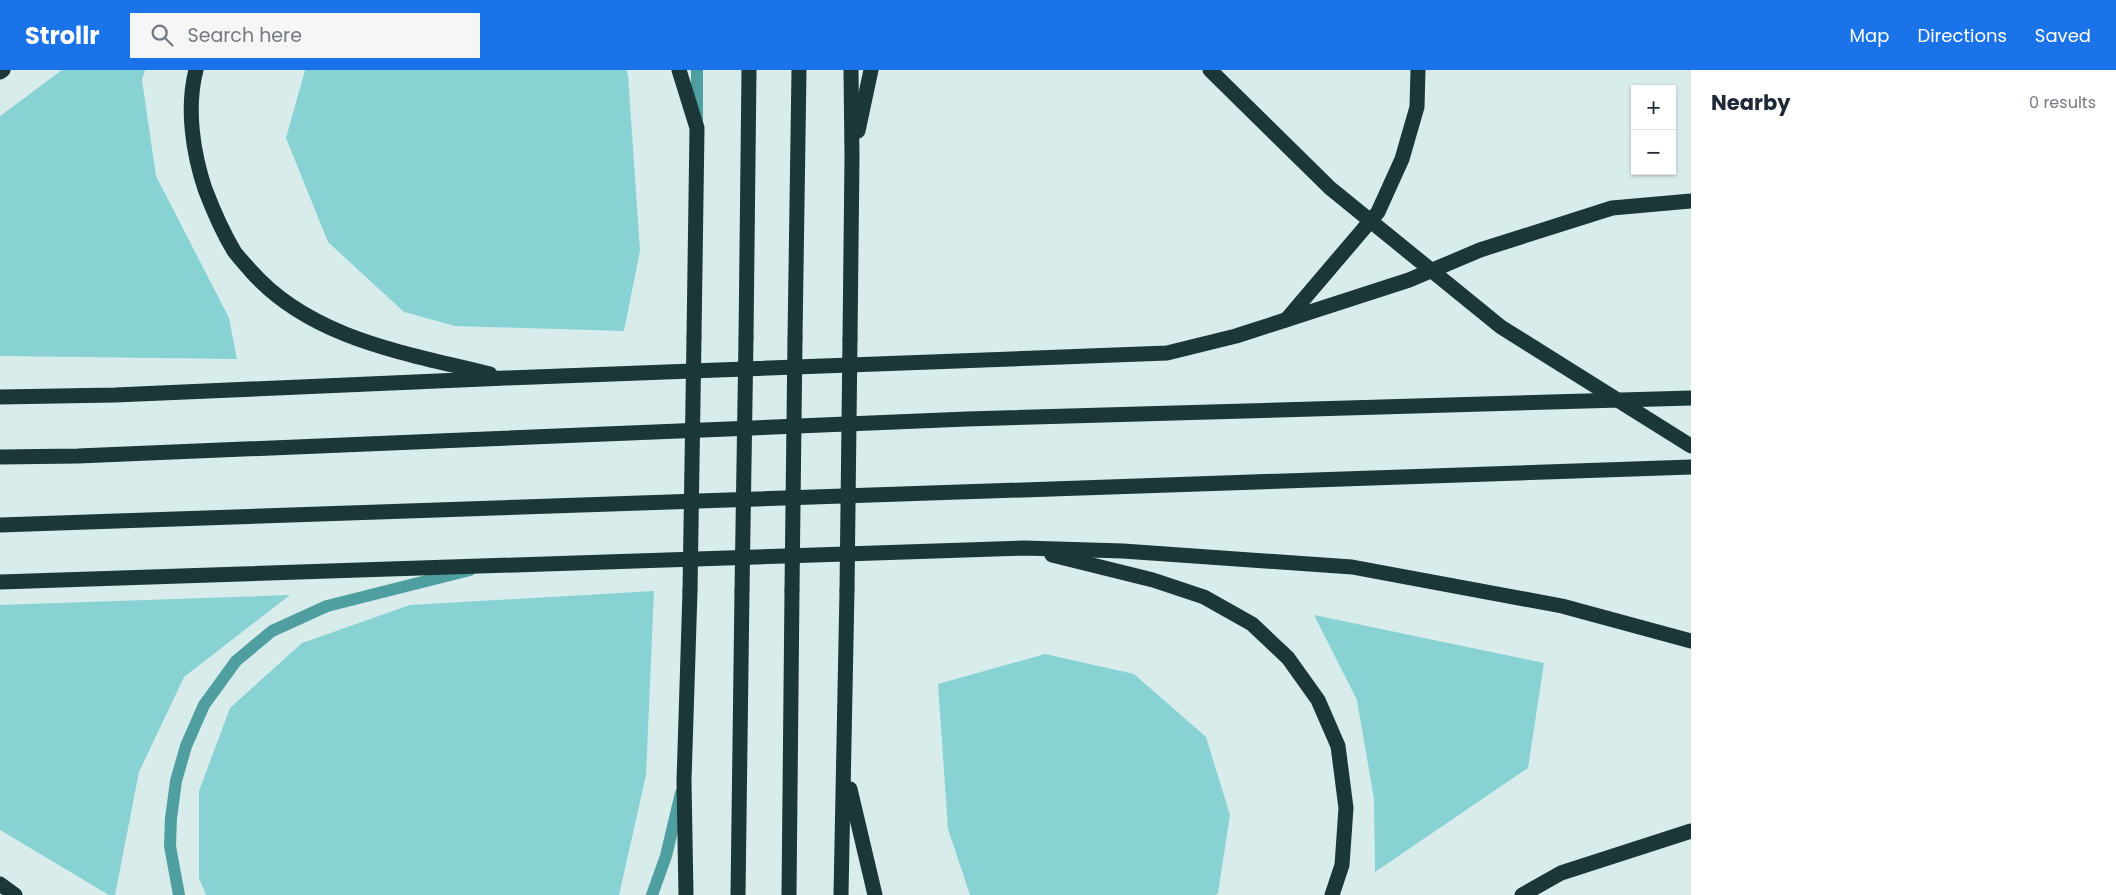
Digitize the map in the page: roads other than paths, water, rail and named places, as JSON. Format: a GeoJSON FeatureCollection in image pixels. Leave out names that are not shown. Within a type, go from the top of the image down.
{"type":"FeatureCollection","features":[{"type":"Feature","properties":{"kind":"highway"},"geometry":{"type":"LineString","coordinates":[[196,70],[191,121],[199,170],[214,214],[235,252],[264,286],[290,306],[332,328],[377,346],[506,378]]}},
{"type":"Feature","properties":{"kind":"highway"},"geometry":{"type":"LineString","coordinates":[[679,70],[697,128],[690,591],[684,781],[686,895]]}},
{"type":"Feature","properties":{"kind":"highway"},"geometry":{"type":"LineString","coordinates":[[738,895],[749,70]]}},
{"type":"Feature","properties":{"kind":"highway"},"geometry":{"type":"LineString","coordinates":[[789,895],[799,70]]}},
{"type":"Feature","properties":{"kind":"highway"},"geometry":{"type":"LineString","coordinates":[[841,895],[845,764],[852,157],[850,70]]}},
{"type":"Feature","properties":{"kind":"highway"},"geometry":{"type":"LineString","coordinates":[[852,157],[871,70]]}},
{"type":"Feature","properties":{"kind":"highway"},"geometry":{"type":"LineString","coordinates":[[1210,70],[1330,188],[1502,327],[1691,446]]}},
{"type":"Feature","properties":{"kind":"highway"},"geometry":{"type":"LineString","coordinates":[[1286,320],[1378,212],[1402,159],[1418,106],[1418,70]]}},
{"type":"Feature","properties":{"kind":"highway"},"geometry":{"type":"LineString","coordinates":[[0,397],[115,395],[1167,353],[1236,336],[1409,280],[1480,250],[1612,208],[1691,201]]}},
{"type":"Feature","properties":{"kind":"highway"},"geometry":{"type":"LineString","coordinates":[[0,457],[78,456],[967,419],[1691,398]]}},
{"type":"Feature","properties":{"kind":"highway"},"geometry":{"type":"LineString","coordinates":[[0,525],[1691,467]]}},
{"type":"Feature","properties":{"kind":"highway"},"geometry":{"type":"LineString","coordinates":[[1024,548],[1153,580],[1204,597],[1252,624],[1288,658],[1318,700],[1338,746],[1346,808],[1342,865],[1332,895]]}},
{"type":"Feature","properties":{"kind":"highway"},"geometry":{"type":"LineString","coordinates":[[0,582],[1024,548],[1123,551],[1352,567],[1562,606],[1691,641]]}},
{"type":"Feature","properties":{"kind":"highway"},"geometry":{"type":"LineString","coordinates":[[845,764],[875,895]]}},
{"type":"Feature","properties":{"kind":"highway"},"geometry":{"type":"LineString","coordinates":[[1522,895],[1561,873],[1691,831]]}},
{"type":"Feature","properties":{"kind":"highway"},"geometry":{"type":"LineString","coordinates":[[0,884],[15,895]]}},
{"type":"Feature","properties":{"kind":"lane"},"geometry":{"type":"LineString","coordinates":[[697,128],[698,70]]}},
{"type":"Feature","properties":{"kind":"lane"},"geometry":{"type":"LineString","coordinates":[[179,895],[170,846],[171,818],[176,781],[186,746],[204,705],[236,661],[272,632],[327,606],[486,566]]}},
{"type":"Feature","properties":{"kind":"lane"},"geometry":{"type":"LineString","coordinates":[[652,895],[666,856],[684,781]]}}]}
